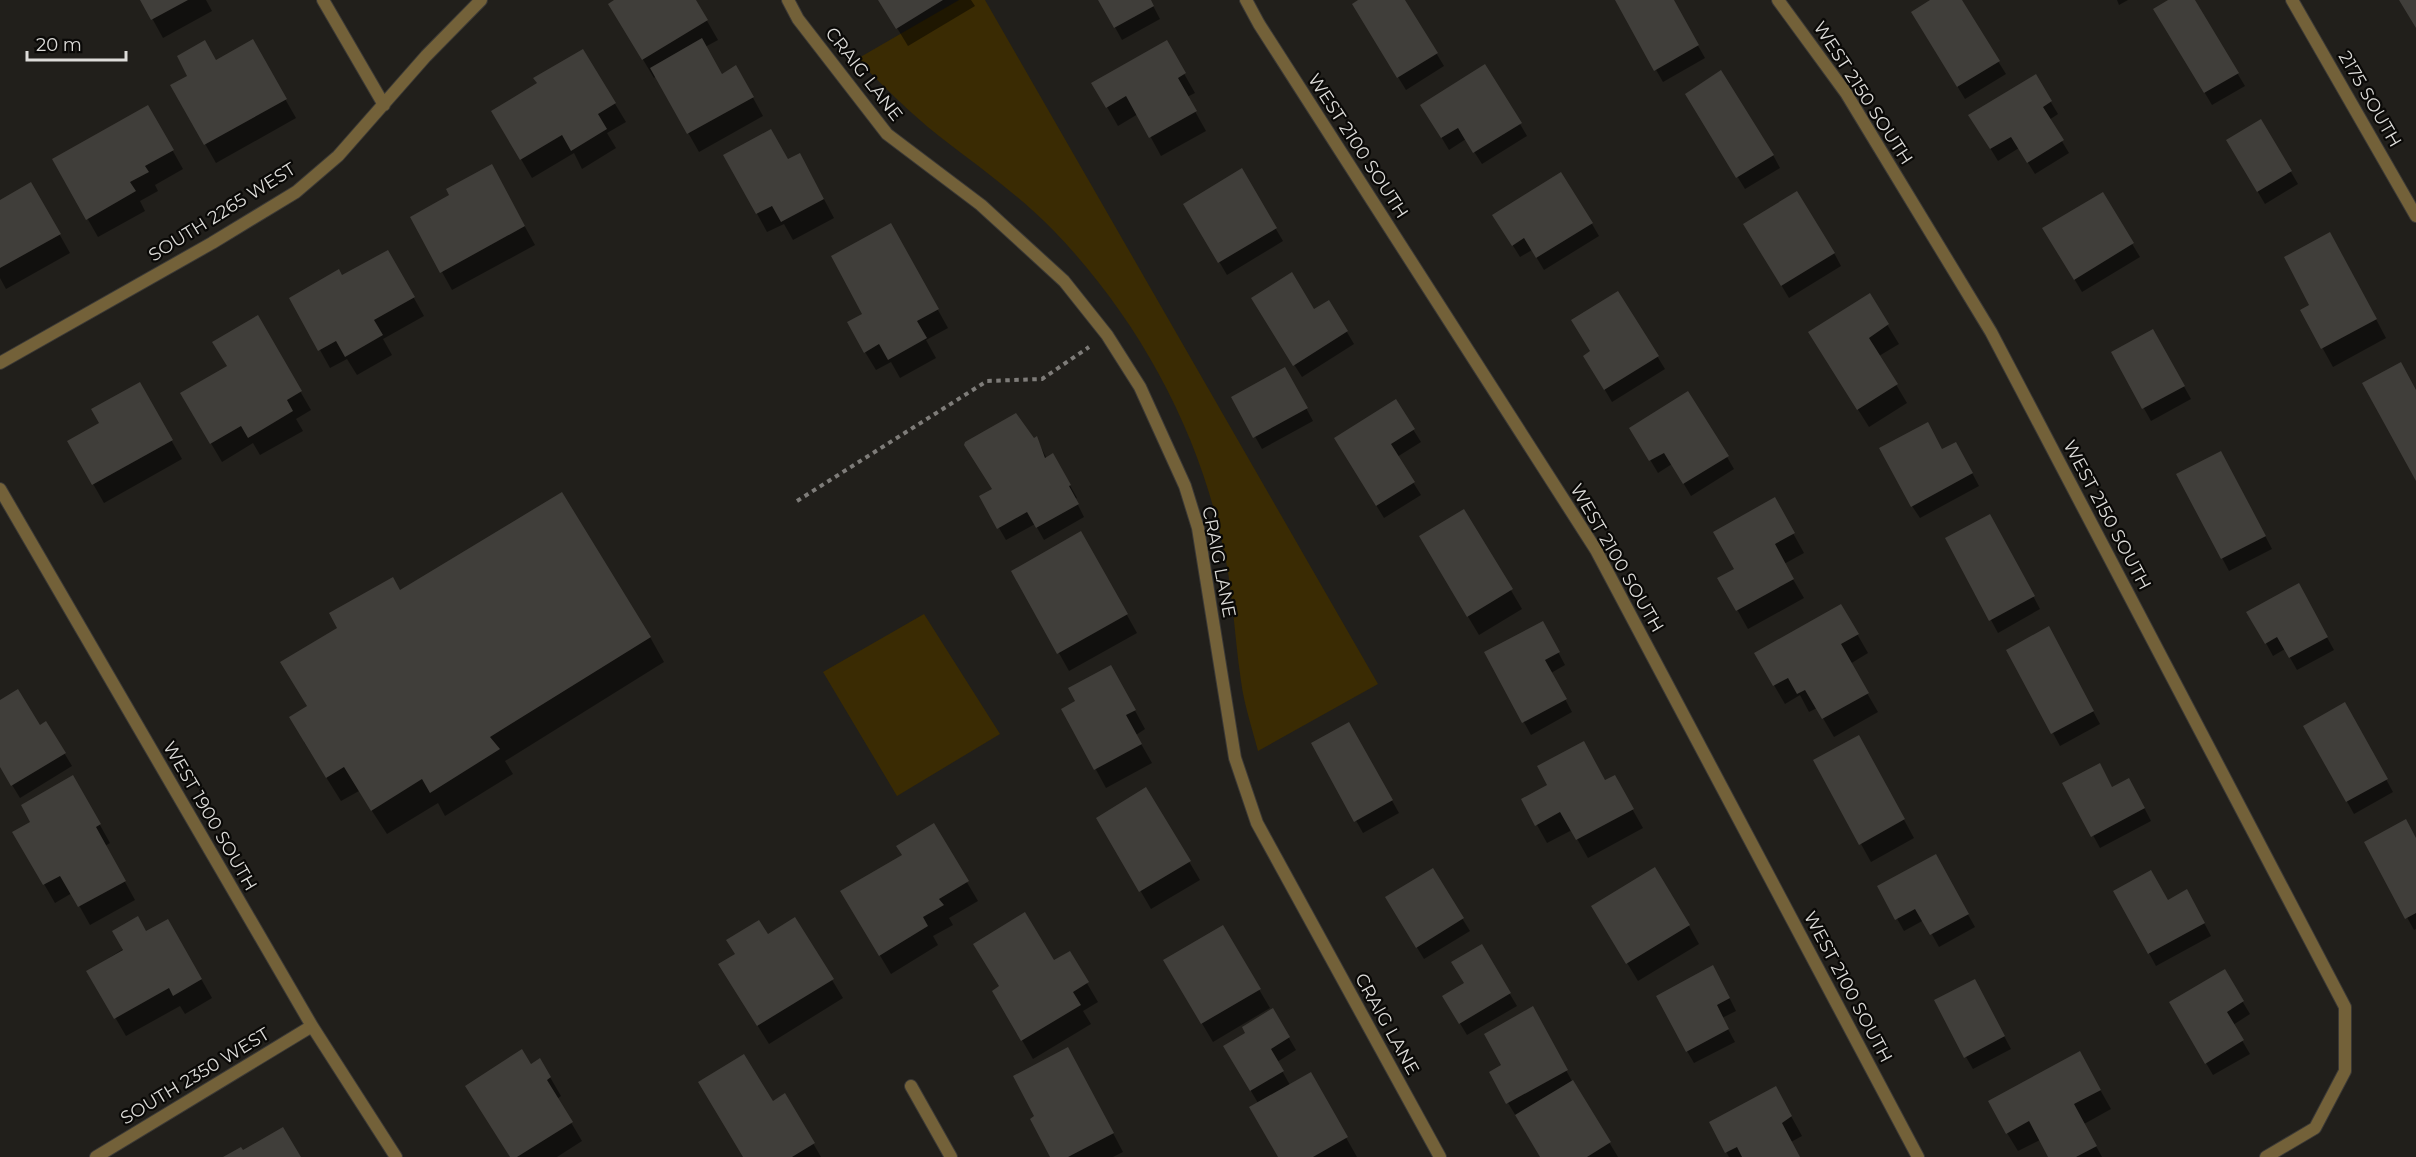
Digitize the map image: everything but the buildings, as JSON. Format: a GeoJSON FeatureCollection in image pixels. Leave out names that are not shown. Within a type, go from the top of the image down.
{"type":"FeatureCollection","features":[{"type":"Feature","properties":{"kind":"street"},"geometry":{"type":"LineString","coordinates":[[323,0],[384,105]]}},
{"type":"Feature","properties":{"kind":"street","name":"SOUTH 2265 WEST"},"geometry":{"type":"LineString","coordinates":[[0,363],[212,243],[296,192],[338,156],[426,56],[481,0]]}},
{"type":"Feature","properties":{"kind":"street","name":"CRAIG LANE"},"geometry":{"type":"LineString","coordinates":[[788,0],[798,19],[887,134],[981,205],[1064,281],[1107,335],[1140,387],[1185,486],[1198,528],[1235,758],[1257,824],[1440,1157]]}},
{"type":"Feature","properties":{"kind":"street","name":"WEST 2100 SOUTH"},"geometry":{"type":"LineString","coordinates":[[1246,0],[1259,24],[1596,549],[1917,1157]]}},
{"type":"Feature","properties":{"kind":"street","name":"WEST 2150 SOUTH"},"geometry":{"type":"LineString","coordinates":[[1778,0],[1846,93],[1991,332],[2345,1007],[2345,1071],[2315,1128],[2266,1157]]}},
{"type":"Feature","properties":{"kind":"street","name":"2175 SOUTH"},"geometry":{"type":"LineString","coordinates":[[2292,0],[2416,216]]}},
{"type":"Feature","properties":{"kind":"street","name":"WEST 1900 SOUTH"},"geometry":{"type":"LineString","coordinates":[[0,489],[312,1026],[396,1157]]}},
{"type":"Feature","properties":{"kind":"street","name":"SOUTH 2350 WEST"},"geometry":{"type":"LineString","coordinates":[[96,1157],[312,1026]]}},
{"type":"Feature","properties":{"kind":"street"},"geometry":{"type":"LineString","coordinates":[[911,1086],[951,1157]]}},
{"type":"Feature","properties":{"kind":"path"},"geometry":{"type":"LineString","coordinates":[[797,501],[987,381],[1042,379],[1107,335]]}},
{"type":"Feature","properties":{"kind":"shaded area"},"geometry":{"type":"Polygon","coordinates":[[[959,0],[985,0],[1378,684],[1258,751],[1242,690],[1229,576],[1211,499],[1197,456],[1179,415],[1137,336],[1084,264],[1041,218],[918,118],[857,59],[959,0]]]}},
{"type":"Feature","properties":{"kind":"shaded area"},"geometry":{"type":"Polygon","coordinates":[[[924,614],[1000,734],[897,796],[823,672],[924,614]]]}}]}
